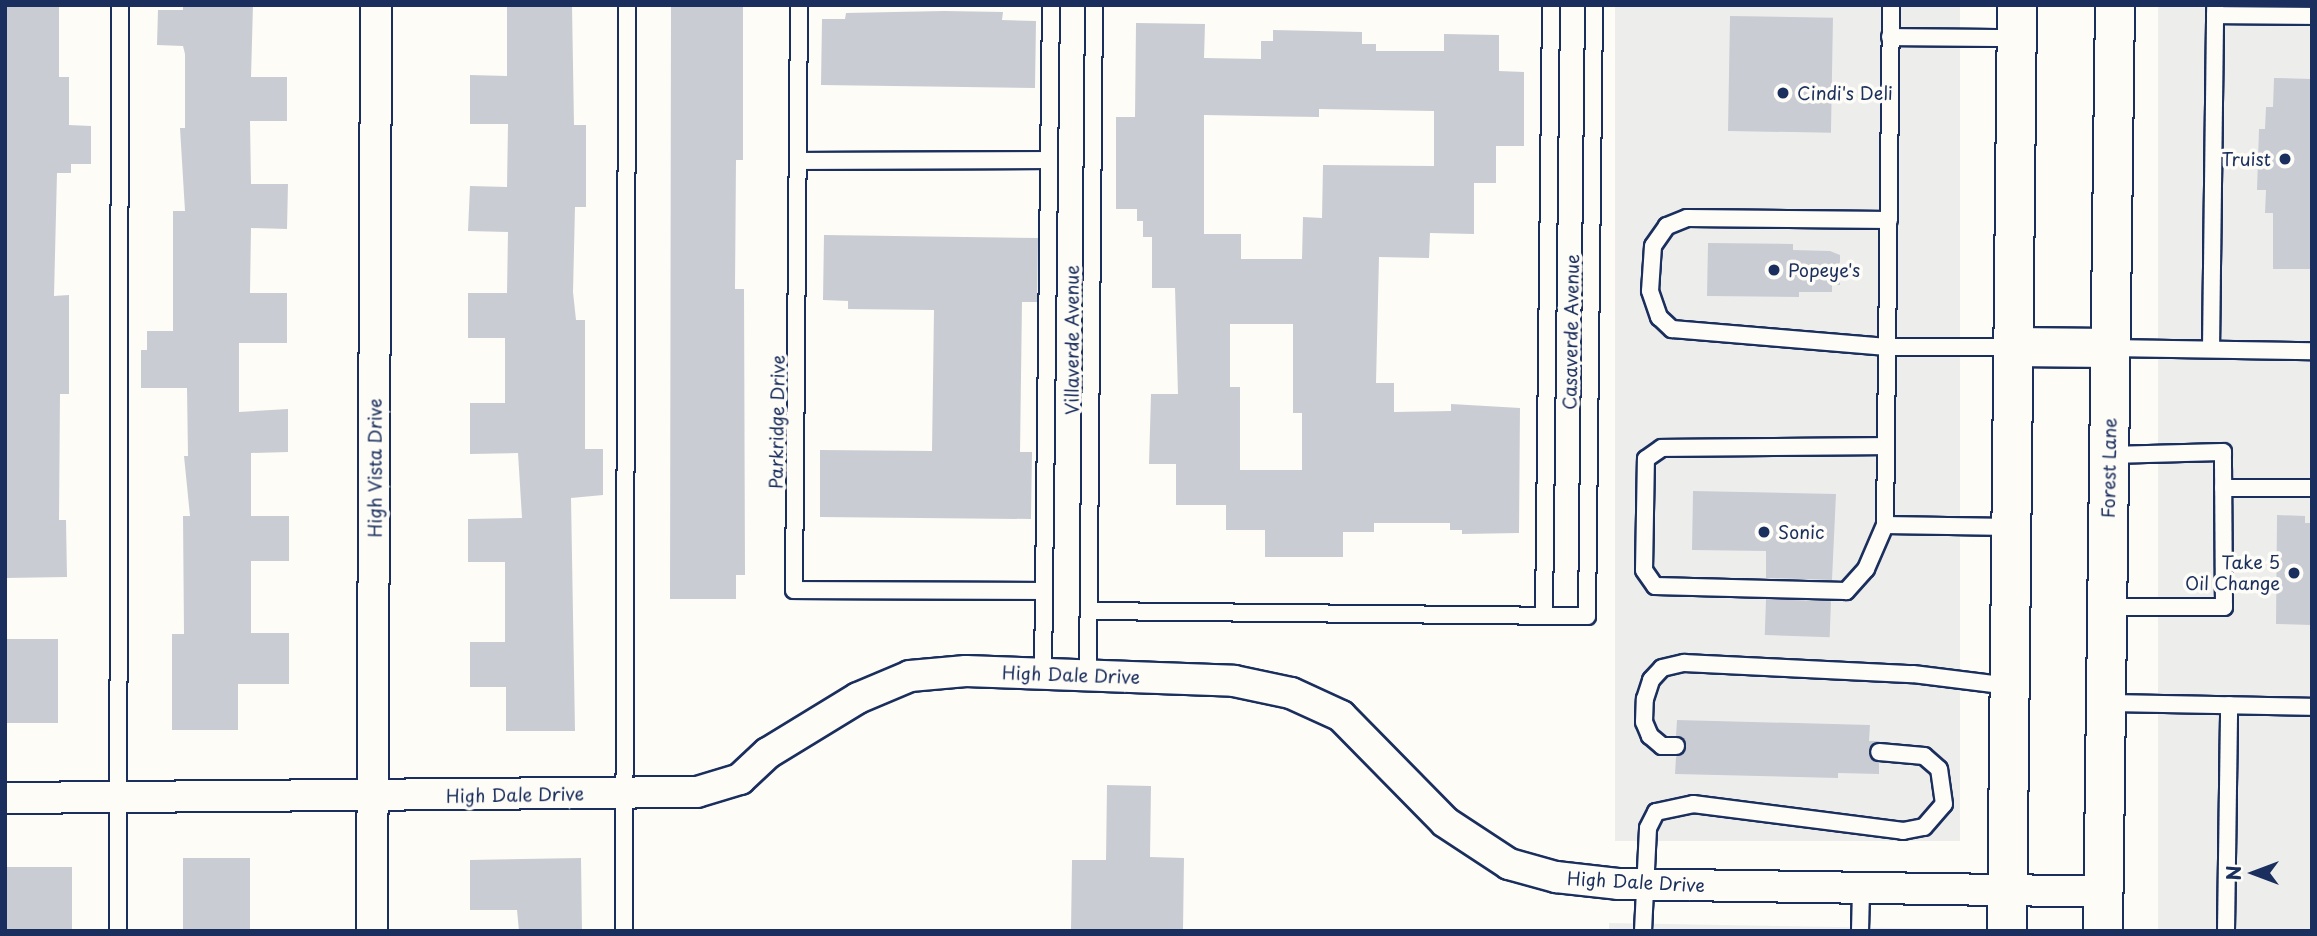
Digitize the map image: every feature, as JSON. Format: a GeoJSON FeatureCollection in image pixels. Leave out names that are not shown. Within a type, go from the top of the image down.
{"type":"FeatureCollection","features":[{"type":"Feature","properties":{"kind":"main road","name":"Forest Lane"},"geometry":{"type":"LineString","coordinates":[[2103,931],[2115,5]]}},
{"type":"Feature","properties":{"kind":"main road"},"geometry":{"type":"LineString","coordinates":[[2007,931],[2017,22]]}},
{"type":"Feature","properties":{"kind":"main road"},"geometry":{"type":"LineString","coordinates":[[2013,347],[2110,348]]}},
{"type":"Feature","properties":{"kind":"street","name":"High Vista Drive"},"geometry":{"type":"LineString","coordinates":[[372,931],[376,5]]}},
{"type":"Feature","properties":{"kind":"street","name":"High Dale Drive"},"geometry":{"type":"LineString","coordinates":[[5,797],[374,797],[697,792],[740,779],[768,753],[858,698],[910,676],[966,671],[1234,681],[1291,693],[1341,716],[1445,822],[1509,864],[1556,877],[1644,884],[2008,893],[2104,892]]}},
{"type":"Feature","properties":{"kind":"lane"},"geometry":{"type":"LineString","coordinates":[[118,931],[120,5]]}},
{"type":"Feature","properties":{"kind":"lane"},"geometry":{"type":"LineString","coordinates":[[624,931],[627,5]]}},
{"type":"Feature","properties":{"kind":"lane","name":"Parkridge Drive"},"geometry":{"type":"LineString","coordinates":[[799,5],[800,161],[794,590],[1042,591]]}},
{"type":"Feature","properties":{"kind":"lane"},"geometry":{"type":"LineString","coordinates":[[1043,675],[1051,5]]}},
{"type":"Feature","properties":{"kind":"lane","name":"Villaverde Avenue"},"geometry":{"type":"LineString","coordinates":[[1088,676],[1094,5]]}},
{"type":"Feature","properties":{"kind":"lane","name":"Casaverde Avenue"},"geometry":{"type":"LineString","coordinates":[[1544,615],[1551,5]]}},
{"type":"Feature","properties":{"kind":"lane","name":"Casaverde Avenue"},"geometry":{"type":"LineString","coordinates":[[1089,611],[1587,616],[1594,5]]}},
{"type":"Feature","properties":{"kind":"lane"},"geometry":{"type":"LineString","coordinates":[[1885,446],[1662,448],[1646,459],[1644,570],[1655,586],[1846,591],[1866,569],[1885,525],[1891,5]]}},
{"type":"Feature","properties":{"kind":"lane"},"geometry":{"type":"LineString","coordinates":[[2211,349],[2215,10],[2312,16]]}},
{"type":"Feature","properties":{"kind":"lane"},"geometry":{"type":"LineString","coordinates":[[1891,37],[2017,22]]}},
{"type":"Feature","properties":{"kind":"lane"},"geometry":{"type":"LineString","coordinates":[[800,161],[1048,160]]}},
{"type":"Feature","properties":{"kind":"lane"},"geometry":{"type":"LineString","coordinates":[[1889,220],[1687,218],[1667,226],[1653,246],[1650,291],[1659,317],[1672,329],[1887,347],[2013,347]]}},
{"type":"Feature","properties":{"kind":"lane"},"geometry":{"type":"LineString","coordinates":[[2110,348],[2312,351]]}},
{"type":"Feature","properties":{"kind":"lane"},"geometry":{"type":"LineString","coordinates":[[2107,607],[2224,607],[2223,452],[2109,455]]}},
{"type":"Feature","properties":{"kind":"lane"},"geometry":{"type":"LineString","coordinates":[[2223,488],[2312,488]]}},
{"type":"Feature","properties":{"kind":"lane"},"geometry":{"type":"LineString","coordinates":[[1885,525],[2011,527]]}},
{"type":"Feature","properties":{"kind":"lane"},"geometry":{"type":"LineString","coordinates":[[1676,746],[1662,746],[1650,736],[1644,722],[1645,699],[1651,680],[1662,668],[1684,663],[1913,674],[2010,687]]}},
{"type":"Feature","properties":{"kind":"lane"},"geometry":{"type":"LineString","coordinates":[[2106,703],[2312,707]]}},
{"type":"Feature","properties":{"kind":"lane"},"geometry":{"type":"LineString","coordinates":[[2226,931],[2229,705]]}},
{"type":"Feature","properties":{"kind":"lane"},"geometry":{"type":"LineString","coordinates":[[1643,931],[1648,828],[1656,812],[1693,804],[1846,820],[1903,831],[1924,827],[1944,804],[1939,769],[1924,756],[1879,752]]}},
{"type":"Feature","properties":{"kind":"lane"},"geometry":{"type":"LineString","coordinates":[[1860,931],[1861,889]]}},
{"type":"Feature","properties":{"kind":"shaded area"},"geometry":{"type":"Polygon","coordinates":[[[1615,5],[1960,5],[1960,841],[1615,841],[1615,5]]]}},
{"type":"Feature","properties":{"kind":"shaded area"},"geometry":{"type":"Polygon","coordinates":[[[2158,5],[2312,5],[2312,931],[2158,931],[2158,5]]]}},
{"type":"Feature","properties":{"kind":"shaded area"},"geometry":{"type":"Polygon","coordinates":[[[1609,923],[1952,929],[1952,931],[1609,931],[1609,923]]]}},
{"type":"Feature","properties":{"kind":"building"},"geometry":{"type":"Polygon","coordinates":[[[5,5],[59,5],[59,77],[69,77],[69,125],[91,126],[91,164],[71,164],[71,173],[57,173],[54,296],[69,295],[69,394],[60,394],[59,520],[66,520],[67,577],[5,578],[5,5]]]}},
{"type":"Feature","properties":{"kind":"building"},"geometry":{"type":"Polygon","coordinates":[[[183,5],[253,5],[251,77],[287,77],[287,121],[250,121],[251,184],[288,184],[287,229],[251,228],[250,293],[287,293],[287,343],[239,343],[239,412],[288,409],[288,452],[251,453],[251,516],[289,516],[289,561],[251,561],[251,633],[289,633],[289,684],[238,684],[238,730],[172,730],[172,634],[184,634],[183,516],[190,516],[184,456],[188,456],[187,388],[141,388],[141,350],[147,350],[147,331],[173,331],[173,211],[185,211],[180,128],[185,128],[185,54],[183,46],[157,45],[158,10],[183,10],[183,5]]]}},
{"type":"Feature","properties":{"kind":"building"},"geometry":{"type":"Polygon","coordinates":[[[507,5],[572,5],[574,125],[586,125],[586,207],[575,207],[573,292],[576,320],[585,320],[585,449],[603,449],[603,495],[571,498],[575,731],[506,731],[506,687],[470,687],[470,642],[505,642],[505,562],[468,562],[468,519],[522,518],[518,453],[470,454],[470,403],[505,403],[505,338],[468,338],[468,293],[507,293],[508,232],[468,231],[470,186],[507,187],[508,124],[470,124],[470,75],[507,76],[507,5]]]}},
{"type":"Feature","properties":{"kind":"building"},"geometry":{"type":"Polygon","coordinates":[[[671,5],[743,5],[743,160],[736,160],[735,289],[744,289],[745,575],[736,575],[736,599],[670,599],[671,5]]]}},
{"type":"Feature","properties":{"kind":"building"},"geometry":{"type":"Polygon","coordinates":[[[1003,12],[1002,20],[1036,21],[1035,88],[821,85],[822,19],[845,19],[846,13],[1003,12]]]}},
{"type":"Feature","properties":{"kind":"building","name":"Cindi's Deli"},"geometry":{"type":"Polygon","coordinates":[[[1730,16],[1833,18],[1831,133],[1728,131],[1730,16]]]}},
{"type":"Feature","properties":{"kind":"building"},"geometry":{"type":"Polygon","coordinates":[[[1136,23],[1205,24],[1204,58],[1261,59],[1261,41],[1273,41],[1273,30],[1362,32],[1362,44],[1376,44],[1376,51],[1444,51],[1444,34],[1499,35],[1499,71],[1524,72],[1524,146],[1496,146],[1496,183],[1474,183],[1474,234],[1430,233],[1429,258],[1379,257],[1376,383],[1394,383],[1394,412],[1451,411],[1451,404],[1520,408],[1519,533],[1462,534],[1462,530],[1450,530],[1450,523],[1374,523],[1374,532],[1343,532],[1343,557],[1265,557],[1265,530],[1226,530],[1226,505],[1176,505],[1176,464],[1149,464],[1151,394],[1178,394],[1175,288],[1152,288],[1152,237],[1143,237],[1143,221],[1137,221],[1137,209],[1116,209],[1116,117],[1135,117],[1136,23]],[[1319,109],[1319,117],[1204,115],[1204,234],[1241,234],[1241,259],[1302,259],[1303,217],[1322,218],[1323,165],[1434,166],[1434,111],[1319,109]],[[1230,324],[1230,387],[1240,387],[1240,470],[1302,470],[1302,413],[1293,413],[1293,324],[1230,324]]]}},
{"type":"Feature","properties":{"kind":"building","name":"Truist"},"geometry":{"type":"Polygon","coordinates":[[[2274,78],[2312,79],[2312,269],[2273,269],[2273,213],[2265,213],[2266,190],[2257,190],[2259,129],[2265,129],[2266,107],[2273,107],[2274,78]]]}},
{"type":"Feature","properties":{"kind":"building"},"geometry":{"type":"Polygon","coordinates":[[[824,235],[1038,238],[1037,302],[1022,302],[1020,452],[1032,452],[1031,519],[820,517],[820,450],[932,451],[934,310],[848,309],[848,301],[823,300],[824,235]]]}},
{"type":"Feature","properties":{"kind":"building","name":"Popeye's"},"geometry":{"type":"Polygon","coordinates":[[[1708,243],[1793,244],[1793,250],[1830,251],[1840,255],[1840,285],[1832,285],[1832,292],[1799,292],[1799,297],[1707,296],[1708,243]]]}},
{"type":"Feature","properties":{"kind":"building","name":"Sonic"},"geometry":{"type":"Polygon","coordinates":[[[1693,491],[1836,494],[1832,580],[1766,578],[1766,551],[1692,550],[1693,491]]]}},
{"type":"Feature","properties":{"kind":"building","name":"Take 5 Oil Change"},"geometry":{"type":"Polygon","coordinates":[[[2277,515],[2305,516],[2305,523],[2312,523],[2312,625],[2276,624],[2277,515]]]}},
{"type":"Feature","properties":{"kind":"building"},"geometry":{"type":"Polygon","coordinates":[[[1766,599],[1831,601],[1830,637],[1765,635],[1766,599]]]}},
{"type":"Feature","properties":{"kind":"building"},"geometry":{"type":"Polygon","coordinates":[[[5,639],[58,639],[58,723],[5,723],[5,639]]]}},
{"type":"Feature","properties":{"kind":"building"},"geometry":{"type":"Polygon","coordinates":[[[1677,720],[1870,725],[1869,741],[1880,741],[1869,752],[1879,763],[1879,774],[1838,773],[1838,778],[1675,774],[1676,757],[1686,747],[1676,736],[1677,720]]]}},
{"type":"Feature","properties":{"kind":"building"},"geometry":{"type":"Polygon","coordinates":[[[1107,785],[1151,786],[1150,857],[1184,858],[1183,931],[1071,931],[1072,860],[1106,860],[1107,785]]]}},
{"type":"Feature","properties":{"kind":"building"},"geometry":{"type":"Polygon","coordinates":[[[183,858],[250,858],[250,931],[183,931],[183,858]]]}},
{"type":"Feature","properties":{"kind":"building"},"geometry":{"type":"Polygon","coordinates":[[[581,858],[582,931],[519,931],[517,910],[470,910],[470,860],[581,858]]]}},
{"type":"Feature","properties":{"kind":"building"},"geometry":{"type":"Polygon","coordinates":[[[5,867],[72,867],[72,931],[5,931],[5,867]]]}},
{"type":"Feature","properties":{"kind":"place","name":"Cindi's Deli"},"geometry":{"type":"Point","coordinates":[1783,93]}},
{"type":"Feature","properties":{"kind":"place","name":"Truist"},"geometry":{"type":"Point","coordinates":[2285,159]}},
{"type":"Feature","properties":{"kind":"place","name":"Popeye's"},"geometry":{"type":"Point","coordinates":[1774,270]}},
{"type":"Feature","properties":{"kind":"place","name":"Sonic"},"geometry":{"type":"Point","coordinates":[1764,532]}},
{"type":"Feature","properties":{"kind":"place","name":"Take 5 Oil Change"},"geometry":{"type":"Point","coordinates":[2294,573]}}]}
